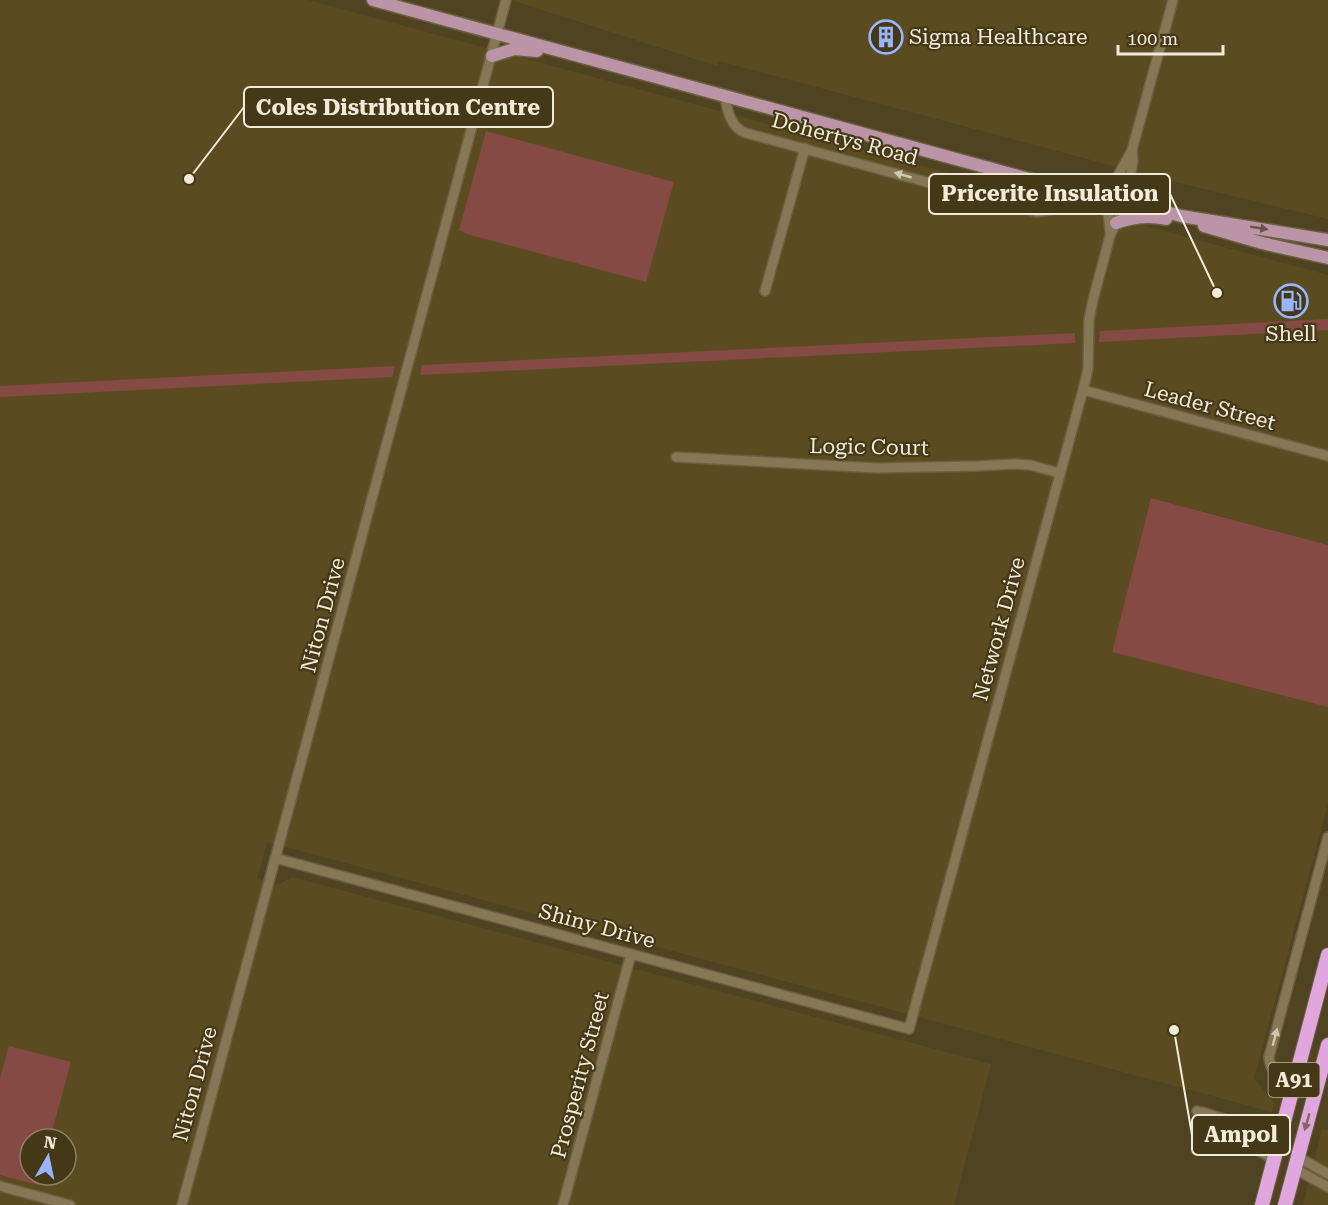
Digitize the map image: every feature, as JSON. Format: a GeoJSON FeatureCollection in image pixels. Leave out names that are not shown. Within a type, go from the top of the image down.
{"type":"FeatureCollection","features":[{"type":"Feature","properties":{"kind":"highway","name":"A91"},"geometry":{"type":"LineString","coordinates":[[1262,1205],[1328,955]]}},
{"type":"Feature","properties":{"kind":"highway","name":"A91"},"geometry":{"type":"LineString","coordinates":[[1285,1205],[1328,1045]]}},
{"type":"Feature","properties":{"kind":"highway"},"geometry":{"type":"LineString","coordinates":[[1276,1154],[1296,1163]]}},
{"type":"Feature","properties":{"kind":"main road","name":"Dohertys Road"},"geometry":{"type":"LineString","coordinates":[[373,0],[1076,193],[1109,196]]}},
{"type":"Feature","properties":{"kind":"main road"},"geometry":{"type":"LineString","coordinates":[[492,56],[514,49],[532,50],[609,71],[637,72]]}},
{"type":"Feature","properties":{"kind":"main road","name":"Dohertys Road"},"geometry":{"type":"LineString","coordinates":[[1023,177],[1109,196],[1181,216],[1328,240]]}},
{"type":"Feature","properties":{"kind":"main road"},"geometry":{"type":"LineString","coordinates":[[1116,223],[1132,218],[1152,216],[1202,225]]}},
{"type":"Feature","properties":{"kind":"main road","name":"Dohertys Road"},"geometry":{"type":"LineString","coordinates":[[1181,216],[1202,225],[1262,243],[1328,258]]}},
{"type":"Feature","properties":{"kind":"street","name":"Niton Drive"},"geometry":{"type":"LineString","coordinates":[[182,1205],[506,0]]}},
{"type":"Feature","properties":{"kind":"street"},"geometry":{"type":"LineString","coordinates":[[1109,196],[1132,150],[1173,0]]}},
{"type":"Feature","properties":{"kind":"street","name":"Dohertys Road"},"geometry":{"type":"LineString","coordinates":[[725,96],[726,110],[738,130],[1037,212],[1060,208],[1076,193]]}},
{"type":"Feature","properties":{"kind":"street"},"geometry":{"type":"LineString","coordinates":[[765,291],[805,148]]}},
{"type":"Feature","properties":{"kind":"street","name":"Network Drive"},"geometry":{"type":"LineString","coordinates":[[909,1029],[1083,390],[1088,369],[1089,320],[1092,300],[1110,236],[1126,201],[1133,161],[1132,150]]}},
{"type":"Feature","properties":{"kind":"street","name":"Network Drive"},"geometry":{"type":"LineString","coordinates":[[1109,196],[1110,236]]}},
{"type":"Feature","properties":{"kind":"street","name":"Leader Street"},"geometry":{"type":"LineString","coordinates":[[1083,390],[1328,456]]}},
{"type":"Feature","properties":{"kind":"street","name":"Logic Court"},"geometry":{"type":"LineString","coordinates":[[676,457],[877,468],[1014,464],[1030,465],[1059,473]]}},
{"type":"Feature","properties":{"kind":"street"},"geometry":{"type":"LineString","coordinates":[[1293,1083],[1272,1068],[1269,1064],[1269,1057],[1328,837]]}},
{"type":"Feature","properties":{"kind":"street","name":"Shiny Drive"},"geometry":{"type":"LineString","coordinates":[[275,858],[909,1029]]}},
{"type":"Feature","properties":{"kind":"street","name":"Prosperity Street"},"geometry":{"type":"LineString","coordinates":[[563,1205],[632,954]]}},
{"type":"Feature","properties":{"kind":"street"},"geometry":{"type":"LineString","coordinates":[[1197,1111],[1224,1119],[1276,1154],[1215,1127],[1197,1111]]}},
{"type":"Feature","properties":{"kind":"street"},"geometry":{"type":"LineString","coordinates":[[1296,1163],[1328,1174]]}},
{"type":"Feature","properties":{"kind":"street"},"geometry":{"type":"LineString","coordinates":[[1296,1163],[1328,1187]]}},
{"type":"Feature","properties":{"kind":"street"},"geometry":{"type":"LineString","coordinates":[[0,1186],[70,1205]]}},
{"type":"Feature","properties":{"kind":"shaded area"},"geometry":{"type":"Polygon","coordinates":[[[0,0],[308,0],[1328,275],[1328,545],[1152,498],[1112,651],[1328,707],[1328,804],[1254,1078],[1274,1103],[1272,1112],[267,842],[257,879],[279,884],[292,877],[991,1064],[954,1205],[0,1205],[0,0]]]}},
{"type":"Feature","properties":{"kind":"shaded area"},"geometry":{"type":"Polygon","coordinates":[[[511,0],[1328,0],[1328,219],[1151,176],[719,61],[717,66],[511,0]]]}},
{"type":"Feature","properties":{"kind":"shaded area"},"geometry":{"type":"Polygon","coordinates":[[[486,131],[674,182],[646,282],[459,230],[486,131]]]}},
{"type":"Feature","properties":{"kind":"shaded area"},"geometry":{"type":"Polygon","coordinates":[[[1328,319],[1328,330],[1099,342],[1100,331],[1328,319]]]}},
{"type":"Feature","properties":{"kind":"shaded area"},"geometry":{"type":"Polygon","coordinates":[[[1075,333],[1075,343],[420,375],[422,365],[1075,333]]]}},
{"type":"Feature","properties":{"kind":"shaded area"},"geometry":{"type":"Polygon","coordinates":[[[395,366],[392,377],[0,397],[0,386],[395,366]]]}},
{"type":"Feature","properties":{"kind":"shaded area"},"geometry":{"type":"Polygon","coordinates":[[[1151,498],[1328,545],[1328,707],[1112,652],[1151,498]]]}},
{"type":"Feature","properties":{"kind":"shaded area"},"geometry":{"type":"Polygon","coordinates":[[[9,1046],[71,1062],[53,1127],[18,1127],[18,1180],[0,1175],[0,1078],[9,1046]]]}},
{"type":"Feature","properties":{"kind":"shaded area"},"geometry":{"type":"Polygon","coordinates":[[[1322,1129],[1328,1130],[1328,1205],[1303,1205],[1322,1129]]]}},
{"type":"Feature","properties":{"kind":"place","name":"Sigma Healthcare"},"geometry":{"type":"Point","coordinates":[886,37]}},
{"type":"Feature","properties":{"kind":"place","name":"Coles Distribution Centre"},"geometry":{"type":"Point","coordinates":[189,179]}},
{"type":"Feature","properties":{"kind":"place","name":"Pricerite Insulation"},"geometry":{"type":"Point","coordinates":[1217,293]}},
{"type":"Feature","properties":{"kind":"place","name":"Shell"},"geometry":{"type":"Point","coordinates":[1291,301]}},
{"type":"Feature","properties":{"kind":"place","name":"Ampol"},"geometry":{"type":"Point","coordinates":[1174,1030]}}]}
